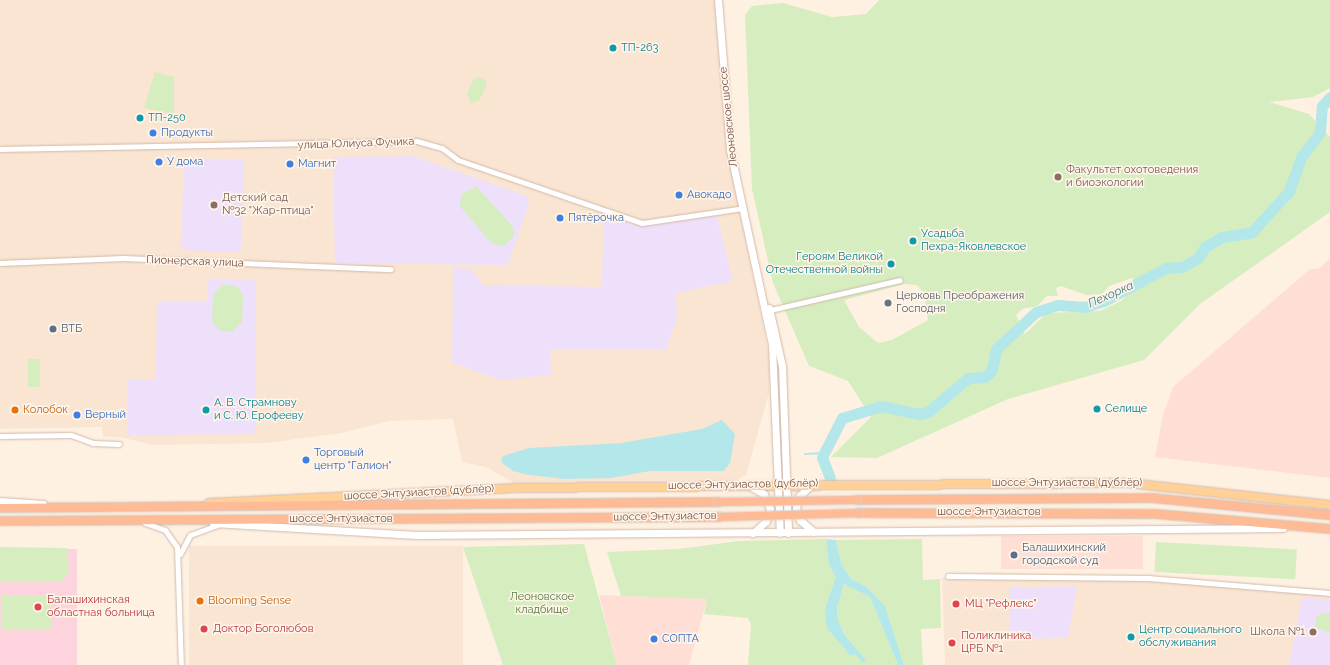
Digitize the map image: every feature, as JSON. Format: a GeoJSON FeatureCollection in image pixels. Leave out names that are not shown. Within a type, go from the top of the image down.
{"type":"FeatureCollection","features":[{"type":"Feature","properties":{"kind":"highway","name":"шоссе Энтузиастов"},"geometry":{"type":"LineString","coordinates":[[0,508],[1152,498],[1330,515]]}},
{"type":"Feature","properties":{"kind":"highway","name":"шоссе Энтузиастов"},"geometry":{"type":"LineString","coordinates":[[0,521],[719,517],[859,513],[1156,514],[1328,529]]}},
{"type":"Feature","properties":{"kind":"main road","name":"Леоновское шоссе"},"geometry":{"type":"LineString","coordinates":[[718,0],[730,150],[760,279],[770,310],[782,366],[782,484]]}},
{"type":"Feature","properties":{"kind":"main road","name":"Леоновское шоссе"},"geometry":{"type":"LineString","coordinates":[[760,279],[776,382],[784,533]]}},
{"type":"Feature","properties":{"kind":"main road","name":"шоссе Энтузиастов (дублёр)"},"geometry":{"type":"LineString","coordinates":[[156,506],[516,488],[838,483],[1140,483],[1330,505]]}},
{"type":"Feature","properties":{"kind":"main road"},"geometry":{"type":"LineString","coordinates":[[746,484],[762,491],[770,505],[766,520],[752,533]]}},
{"type":"Feature","properties":{"kind":"main road"},"geometry":{"type":"LineString","coordinates":[[814,532],[802,523],[796,508],[802,492],[817,484]]}},
{"type":"Feature","properties":{"kind":"main road"},"geometry":{"type":"LineString","coordinates":[[176,519],[223,524],[410,535],[1328,529]]}},
{"type":"Feature","properties":{"kind":"street","name":"улица Юлиуса Фучика"},"geometry":{"type":"LineString","coordinates":[[0,149],[417,142],[442,148],[458,160],[642,223],[743,208]]}},
{"type":"Feature","properties":{"kind":"street","name":"Пионерская улица"},"geometry":{"type":"LineString","coordinates":[[0,263],[123,258],[391,270]]}},
{"type":"Feature","properties":{"kind":"street"},"geometry":{"type":"LineString","coordinates":[[770,310],[900,280]]}},
{"type":"Feature","properties":{"kind":"street"},"geometry":{"type":"LineString","coordinates":[[0,436],[71,435],[93,443],[119,444]]}},
{"type":"Feature","properties":{"kind":"street"},"geometry":{"type":"LineString","coordinates":[[0,501],[68,507]]}},
{"type":"Feature","properties":{"kind":"street"},"geometry":{"type":"LineString","coordinates":[[129,520],[150,524],[171,535],[179,559],[181,665]]}},
{"type":"Feature","properties":{"kind":"street"},"geometry":{"type":"LineString","coordinates":[[179,559],[190,535],[223,524]]}},
{"type":"Feature","properties":{"kind":"street"},"geometry":{"type":"LineString","coordinates":[[948,576],[1148,578],[1330,593]]}},
{"type":"Feature","properties":{"kind":"shaded area"},"geometry":{"type":"Polygon","coordinates":[[[0,0],[715,0],[726,146],[769,354],[769,393],[746,475],[731,483],[516,484],[486,467],[462,462],[453,419],[389,421],[342,433],[266,443],[153,445],[120,437],[103,437],[102,427],[0,429],[0,0]]]}},
{"type":"Feature","properties":{"kind":"shaded area"},"geometry":{"type":"Polygon","coordinates":[[[412,156],[527,196],[529,204],[508,265],[335,263],[333,157],[412,156]]]}},
{"type":"Feature","properties":{"kind":"shaded area","name":"Детский сад №32 \"Жар-птица\""},"geometry":{"type":"Polygon","coordinates":[[[184,158],[244,160],[241,252],[181,250],[184,158]]]}},
{"type":"Feature","properties":{"kind":"shaded area"},"geometry":{"type":"Polygon","coordinates":[[[717,215],[733,281],[676,293],[677,320],[666,349],[550,349],[551,375],[502,380],[452,363],[453,268],[472,269],[483,285],[601,287],[605,216],[643,226],[717,215]]]}},
{"type":"Feature","properties":{"kind":"shaded area"},"geometry":{"type":"Polygon","coordinates":[[[1330,259],[1330,478],[1155,457],[1163,415],[1173,387],[1310,269],[1318,269],[1330,259]]]}},
{"type":"Feature","properties":{"kind":"shaded area"},"geometry":{"type":"Polygon","coordinates":[[[207,280],[256,280],[256,434],[127,435],[127,380],[156,379],[157,302],[207,302],[207,280]]]}},
{"type":"Feature","properties":{"kind":"shaded area"},"geometry":{"type":"Polygon","coordinates":[[[1001,536],[1143,536],[1143,569],[1001,569],[1001,536]]]}},
{"type":"Feature","properties":{"kind":"shaded area"},"geometry":{"type":"Polygon","coordinates":[[[189,546],[463,546],[463,665],[189,665],[189,546]]]}},
{"type":"Feature","properties":{"kind":"shaded area","name":"Балашихинская областная больница"},"geometry":{"type":"Polygon","coordinates":[[[0,549],[77,549],[77,665],[0,665],[0,549]]]}},
{"type":"Feature","properties":{"kind":"shaded area"},"geometry":{"type":"Polygon","coordinates":[[[942,578],[1149,581],[1330,595],[1330,665],[945,665],[942,578]]]}},
{"type":"Feature","properties":{"kind":"shaded area"},"geometry":{"type":"Polygon","coordinates":[[[1077,586],[1068,638],[1010,639],[1009,588],[1077,586]]]}},
{"type":"Feature","properties":{"kind":"shaded area","name":"СОПТА"},"geometry":{"type":"Polygon","coordinates":[[[599,595],[707,599],[689,665],[617,665],[599,595]]]}},
{"type":"Feature","properties":{"kind":"shaded area","name":"Школа №1"},"geometry":{"type":"Polygon","coordinates":[[[1302,597],[1330,600],[1330,665],[1289,665],[1302,597]]]}},
{"type":"Feature","properties":{"kind":"green space"},"geometry":{"type":"Polygon","coordinates":[[[879,0],[1330,0],[1330,88],[1313,97],[1269,102],[1309,114],[1330,137],[1330,212],[1200,304],[1144,360],[1008,399],[877,458],[831,457],[871,417],[848,381],[809,366],[773,283],[752,189],[745,15],[752,6],[783,3],[832,17],[866,14],[879,0]],[[1132,278],[1109,286],[1102,294],[1086,295],[1061,286],[1056,288],[1058,296],[1047,296],[1037,306],[1022,309],[1016,315],[1025,334],[1047,313],[1100,311],[1121,301],[1138,285],[1132,278]],[[904,284],[844,300],[859,327],[878,343],[892,340],[928,320],[924,293],[917,285],[904,284]]]}},
{"type":"Feature","properties":{"kind":"green space"},"geometry":{"type":"Polygon","coordinates":[[[155,72],[174,77],[174,114],[144,108],[155,72]]]}},
{"type":"Feature","properties":{"kind":"green space"},"geometry":{"type":"Polygon","coordinates":[[[480,77],[486,81],[486,87],[479,101],[471,103],[467,93],[474,79],[480,77]]]}},
{"type":"Feature","properties":{"kind":"green space"},"geometry":{"type":"Polygon","coordinates":[[[476,186],[513,227],[514,236],[504,246],[491,243],[460,206],[461,195],[476,186]]]}},
{"type":"Feature","properties":{"kind":"green space"},"geometry":{"type":"Polygon","coordinates":[[[223,284],[236,286],[243,294],[242,322],[232,332],[219,330],[212,321],[213,294],[223,284]]]}},
{"type":"Feature","properties":{"kind":"green space"},"geometry":{"type":"Polygon","coordinates":[[[28,359],[40,359],[40,387],[28,387],[28,359]]]}},
{"type":"Feature","properties":{"kind":"green space"},"geometry":{"type":"Polygon","coordinates":[[[826,539],[829,565],[837,577],[825,609],[852,656],[855,653],[863,662],[866,660],[846,637],[838,621],[837,608],[844,584],[870,597],[898,665],[748,665],[751,624],[748,618],[704,614],[707,599],[621,596],[607,552],[679,549],[739,541],[826,539]]]}},
{"type":"Feature","properties":{"kind":"green space"},"geometry":{"type":"Polygon","coordinates":[[[922,539],[923,580],[940,579],[941,628],[921,629],[923,665],[904,665],[885,606],[867,587],[851,579],[841,563],[836,540],[922,539]]]}},
{"type":"Feature","properties":{"kind":"green space"},"geometry":{"type":"Polygon","coordinates":[[[1156,542],[1297,549],[1295,579],[1154,572],[1156,542]]]}},
{"type":"Feature","properties":{"kind":"green space","name":"Леоновское кладбище"},"geometry":{"type":"Polygon","coordinates":[[[584,544],[617,665],[503,665],[463,547],[584,544]]]}},
{"type":"Feature","properties":{"kind":"green space"},"geometry":{"type":"Polygon","coordinates":[[[0,547],[67,548],[69,573],[60,582],[0,582],[0,547]]]}},
{"type":"Feature","properties":{"kind":"green space"},"geometry":{"type":"Polygon","coordinates":[[[1,596],[52,596],[52,629],[1,629],[1,596]]]}},
{"type":"Feature","properties":{"kind":"green space"},"geometry":{"type":"Polygon","coordinates":[[[1322,613],[1330,613],[1330,633],[1315,627],[1316,617],[1322,613]]]}},
{"type":"Feature","properties":{"kind":"water"},"geometry":{"type":"Polygon","coordinates":[[[722,420],[735,434],[730,463],[724,471],[650,471],[611,478],[565,479],[529,475],[513,471],[501,462],[503,456],[529,448],[621,443],[702,429],[722,420]]]}},
{"type":"Feature","properties":{"kind":"water"},"geometry":{"type":"Polygon","coordinates":[[[826,539],[836,540],[841,563],[851,579],[867,587],[885,606],[904,665],[898,665],[870,597],[844,584],[837,608],[838,621],[846,637],[866,660],[863,663],[855,654],[851,656],[827,628],[825,609],[836,577],[829,565],[826,539]]]}},
{"type":"Feature","properties":{"kind":"waterway","name":"Пехорка"},"geometry":{"type":"LineString","coordinates":[[830,478],[822,457],[842,418],[881,406],[918,414],[928,412],[968,378],[985,377],[992,370],[996,349],[1036,312],[1058,305],[1085,307],[1104,301],[1166,268],[1182,267],[1198,258],[1205,247],[1222,237],[1252,232],[1289,191],[1302,156],[1320,132],[1322,106],[1330,97]]}},
{"type":"Feature","properties":{"kind":"waterway"},"geometry":{"type":"LineString","coordinates":[[805,454],[824,453]]}},
{"type":"Feature","properties":{"kind":"place","name":"ТП-263"},"geometry":{"type":"Point","coordinates":[613,48]}},
{"type":"Feature","properties":{"kind":"place","name":"ТП-250"},"geometry":{"type":"Point","coordinates":[140,118]}},
{"type":"Feature","properties":{"kind":"place","name":"Продукты"},"geometry":{"type":"Point","coordinates":[153,133]}},
{"type":"Feature","properties":{"kind":"place","name":"У дома"},"geometry":{"type":"Point","coordinates":[159,162]}},
{"type":"Feature","properties":{"kind":"place","name":"Магнит"},"geometry":{"type":"Point","coordinates":[290,164]}},
{"type":"Feature","properties":{"kind":"place","name":"Факультет охотоведения и биоэкологии"},"geometry":{"type":"Point","coordinates":[1058,177]}},
{"type":"Feature","properties":{"kind":"place","name":"Авокадо"},"geometry":{"type":"Point","coordinates":[679,195]}},
{"type":"Feature","properties":{"kind":"place","name":"Детский сад №32 \"Жар-птица\""},"geometry":{"type":"Point","coordinates":[214,205]}},
{"type":"Feature","properties":{"kind":"place","name":"Пятёрочка"},"geometry":{"type":"Point","coordinates":[560,218]}},
{"type":"Feature","properties":{"kind":"place","name":"Усадьба Пехра-Яковлевское"},"geometry":{"type":"Point","coordinates":[913,241]}},
{"type":"Feature","properties":{"kind":"place","name":"Героям Великой Отечественной войны"},"geometry":{"type":"Point","coordinates":[891,264]}},
{"type":"Feature","properties":{"kind":"place","name":"Церковь Преображения Господня"},"geometry":{"type":"Point","coordinates":[888,303]}},
{"type":"Feature","properties":{"kind":"place","name":"ВТБ"},"geometry":{"type":"Point","coordinates":[53,329]}},
{"type":"Feature","properties":{"kind":"place","name":"Селище"},"geometry":{"type":"Point","coordinates":[1097,409]}},
{"type":"Feature","properties":{"kind":"place","name":"Колобок"},"geometry":{"type":"Point","coordinates":[15,410]}},
{"type":"Feature","properties":{"kind":"place","name":"А. В. Страмнову и С. Ю. Ерофееву"},"geometry":{"type":"Point","coordinates":[206,410]}},
{"type":"Feature","properties":{"kind":"place","name":"Верный"},"geometry":{"type":"Point","coordinates":[77,415]}},
{"type":"Feature","properties":{"kind":"place","name":"Торговый центр \"Галион\""},"geometry":{"type":"Point","coordinates":[306,460]}},
{"type":"Feature","properties":{"kind":"place","name":"Балашихинский городской суд"},"geometry":{"type":"Point","coordinates":[1014,555]}},
{"type":"Feature","properties":{"kind":"place","name":"Blooming Sense"},"geometry":{"type":"Point","coordinates":[200,601]}},
{"type":"Feature","properties":{"kind":"place","name":"МЦ \"Рефлекс\""},"geometry":{"type":"Point","coordinates":[956,604]}},
{"type":"Feature","properties":{"kind":"place","name":"Балашихинская областная больница"},"geometry":{"type":"Point","coordinates":[38,607]}},
{"type":"Feature","properties":{"kind":"place","name":"Доктор Боголюбов"},"geometry":{"type":"Point","coordinates":[204,629]}},
{"type":"Feature","properties":{"kind":"place","name":"Школа №1"},"geometry":{"type":"Point","coordinates":[1313,632]}},
{"type":"Feature","properties":{"kind":"place","name":"Центр социального обслуживания"},"geometry":{"type":"Point","coordinates":[1131,637]}},
{"type":"Feature","properties":{"kind":"place","name":"СОПТА"},"geometry":{"type":"Point","coordinates":[654,639]}},
{"type":"Feature","properties":{"kind":"place","name":"Поликлиника ЦРБ №1"},"geometry":{"type":"Point","coordinates":[952,643]}}]}
